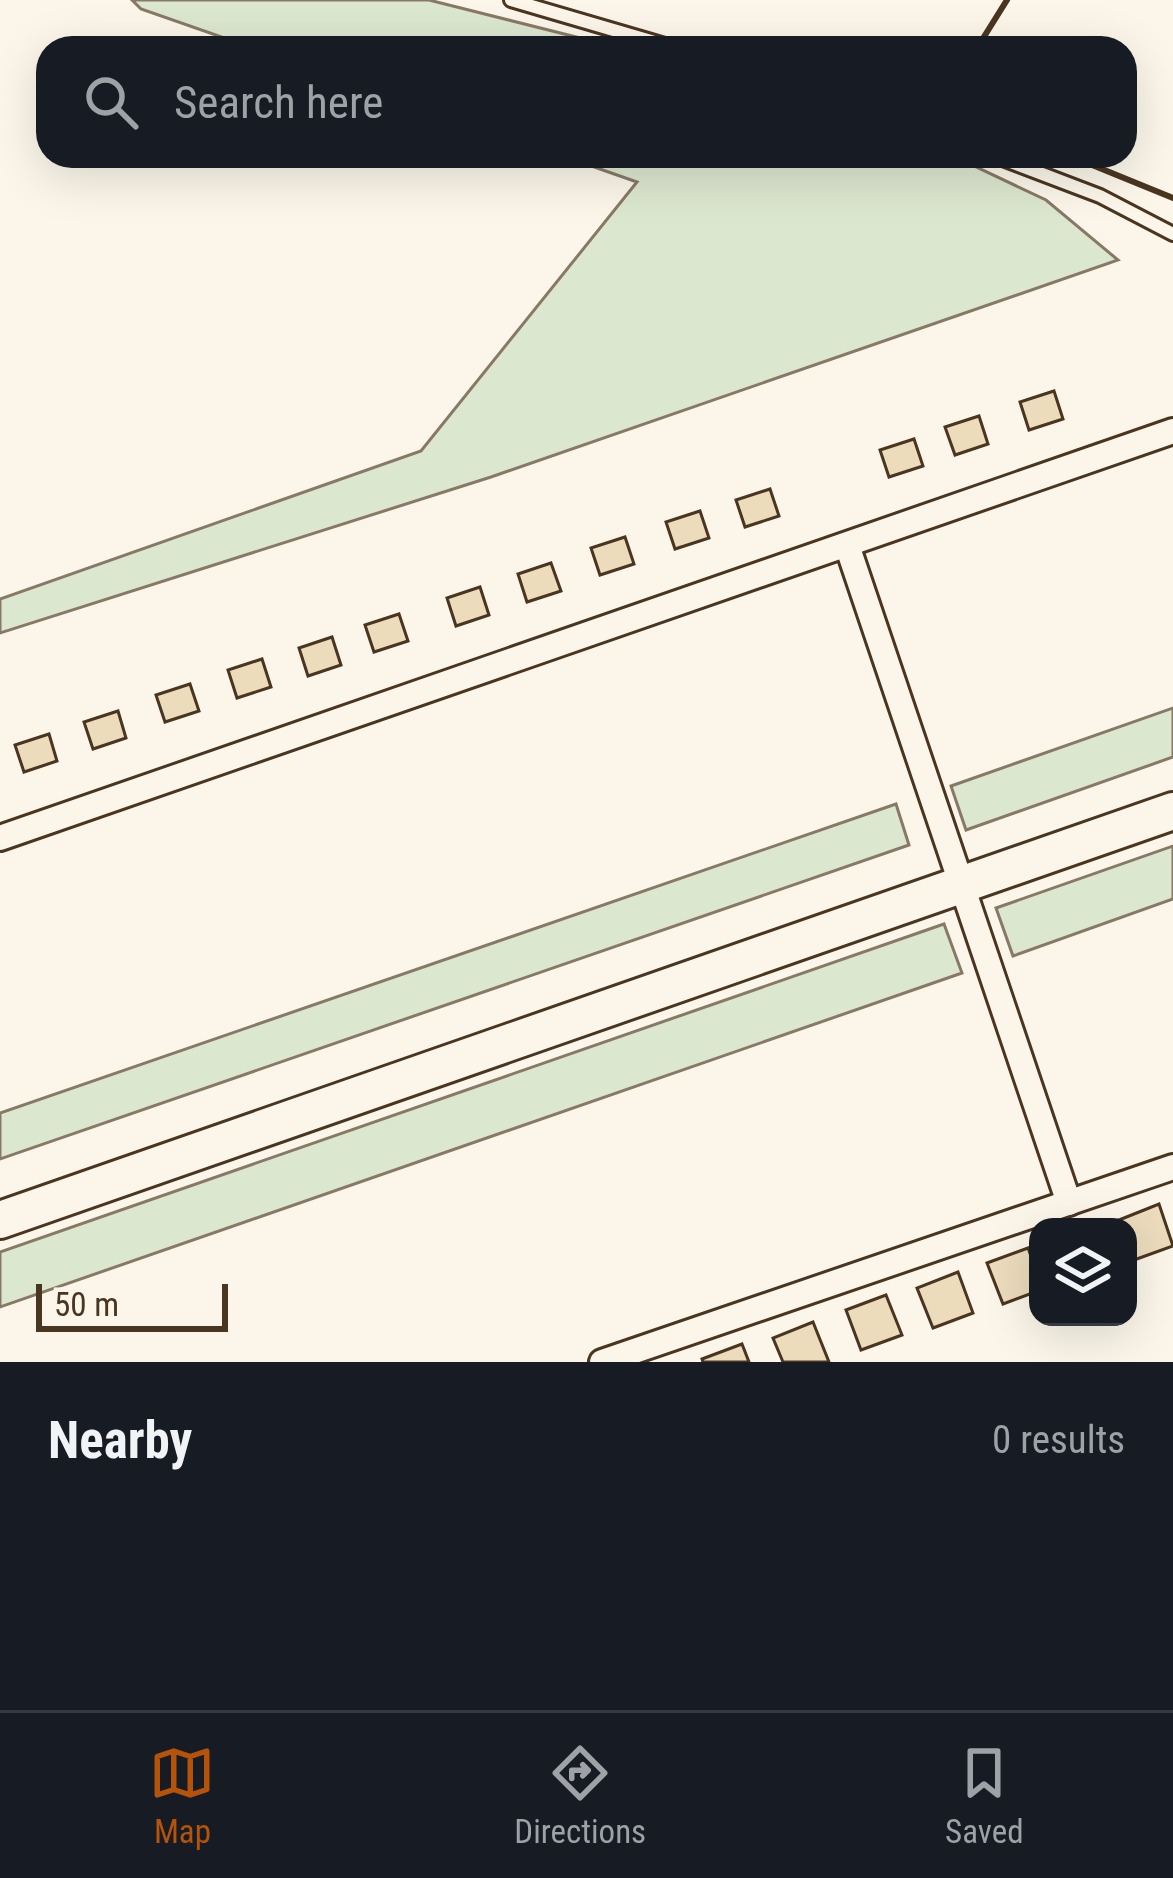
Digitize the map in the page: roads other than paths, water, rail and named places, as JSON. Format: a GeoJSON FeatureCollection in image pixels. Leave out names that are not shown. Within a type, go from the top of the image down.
{"type":"FeatureCollection","features":[{"type":"Feature","properties":{"kind":"main road"},"geometry":{"type":"LineString","coordinates":[[0,1220],[1173,811]]}},
{"type":"Feature","properties":{"kind":"street"},"geometry":{"type":"LineString","coordinates":[[0,838],[1173,431]]}},
{"type":"Feature","properties":{"kind":"street"},"geometry":{"type":"LineString","coordinates":[[847,545],[1069,1203]]}},
{"type":"Feature","properties":{"kind":"street"},"geometry":{"type":"LineString","coordinates":[[602,1362],[1173,1167]]}},
{"type":"Feature","properties":{"kind":"lane"},"geometry":{"type":"LineString","coordinates":[[511,0],[634,36]]}},
{"type":"Feature","properties":{"kind":"lane"},"geometry":{"type":"LineString","coordinates":[[1026,168],[1100,196],[1173,234]]}}]}
